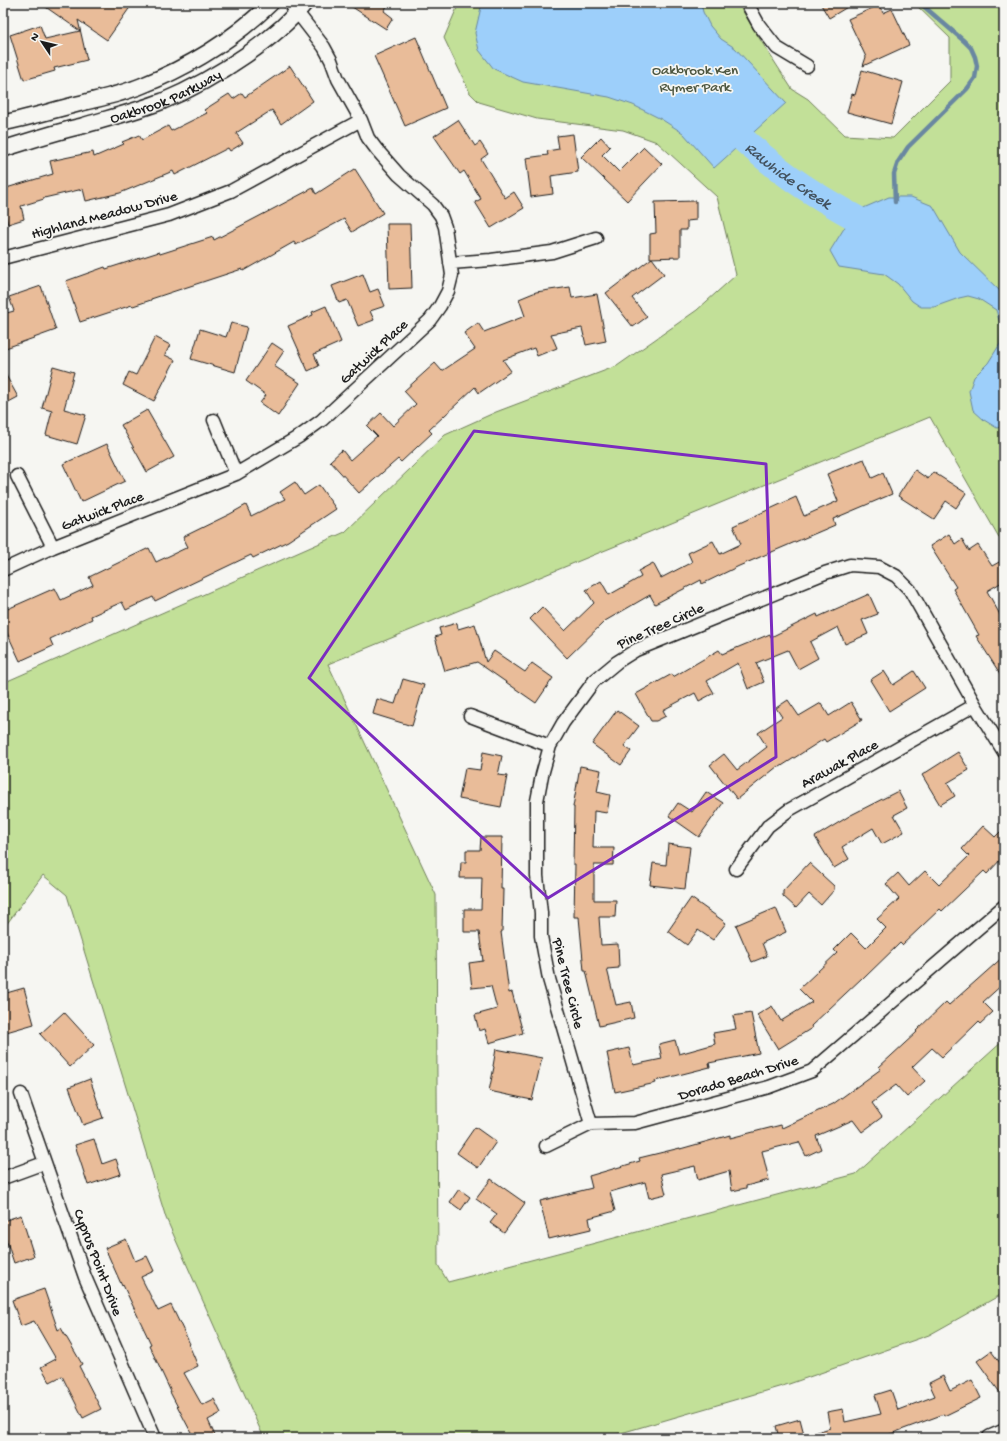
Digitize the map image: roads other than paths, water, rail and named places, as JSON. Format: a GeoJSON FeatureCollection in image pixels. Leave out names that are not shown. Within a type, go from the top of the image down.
{"type":"FeatureCollection","features":[{"type":"Feature","properties":{"kind":"street","name":"Oakbrook Parkway"},"geometry":{"type":"LineString","coordinates":[[3,123],[32,117],[74,104],[92,101],[140,87],[168,75],[220,45],[256,17],[271,3]]}},
{"type":"Feature","properties":{"kind":"street"},"geometry":{"type":"LineString","coordinates":[[747,3],[759,26],[777,48],[807,66]]}},
{"type":"Feature","properties":{"kind":"street","name":"Oakbrook Parkway"},"geometry":{"type":"LineString","coordinates":[[3,149],[113,118],[164,101],[224,70],[259,46],[282,29],[297,6]]}},
{"type":"Feature","properties":{"kind":"street","name":"Gatwick Place"},"geometry":{"type":"LineString","coordinates":[[3,570],[53,547],[236,474],[300,436],[322,420],[430,320],[440,306],[448,290],[452,274],[445,227],[441,216],[434,206],[387,163],[368,138],[361,120],[338,79],[331,60],[297,6]]}},
{"type":"Feature","properties":{"kind":"street","name":"Highland Meadow Drive"},"geometry":{"type":"LineString","coordinates":[[3,258],[106,231],[148,222],[183,210],[231,191],[361,120]]}},
{"type":"Feature","properties":{"kind":"street"},"geometry":{"type":"LineString","coordinates":[[450,263],[491,260],[552,252],[596,238]]}},
{"type":"Feature","properties":{"kind":"street"},"geometry":{"type":"LineString","coordinates":[[214,420],[236,474]]}},
{"type":"Feature","properties":{"kind":"street"},"geometry":{"type":"LineString","coordinates":[[17,476],[53,547]]}},
{"type":"Feature","properties":{"kind":"street","name":"Pine Tree Circle"},"geometry":{"type":"LineString","coordinates":[[591,1124],[549,979],[541,936],[541,913],[537,876],[537,801],[550,746],[563,723],[594,681],[617,662],[636,650],[825,572],[850,565],[879,567],[896,576],[910,590],[975,705],[1004,752]]}},
{"type":"Feature","properties":{"kind":"street","name":"Arawak Place"},"geometry":{"type":"LineString","coordinates":[[736,869],[768,826],[789,810],[975,705]]}},
{"type":"Feature","properties":{"kind":"street"},"geometry":{"type":"LineString","coordinates":[[470,716],[550,746]]}},
{"type":"Feature","properties":{"kind":"street","name":"Dorado Beach Drive"},"geometry":{"type":"LineString","coordinates":[[546,1146],[591,1124],[635,1123],[770,1087],[812,1071],[1004,906]]}},
{"type":"Feature","properties":{"kind":"street","name":"Cyprus Point Drive"},"geometry":{"type":"LineString","coordinates":[[21,1094],[85,1277],[156,1438]]}},
{"type":"Feature","properties":{"kind":"street"},"geometry":{"type":"LineString","coordinates":[[3,1178],[44,1163]]}},
{"type":"Feature","properties":{"kind":"street"},"geometry":{"type":"LineString","coordinates":[[990,1438],[1004,1432]]}},
{"type":"Feature","properties":{"kind":"water"},"geometry":{"type":"Polygon","coordinates":[[[482,3],[701,3],[703,12],[710,26],[721,39],[735,48],[786,103],[714,168],[683,133],[661,119],[633,105],[609,97],[523,82],[494,69],[479,50],[475,33],[482,3]]]}},
{"type":"Feature","properties":{"kind":"water"},"geometry":{"type":"Polygon","coordinates":[[[889,197],[911,197],[933,206],[960,252],[1004,295],[1004,426],[997,428],[984,420],[973,410],[969,391],[974,377],[988,363],[1000,344],[1001,327],[996,310],[979,299],[968,296],[934,307],[921,307],[912,301],[898,284],[884,274],[839,267],[830,251],[848,222],[861,209],[889,197]]]}},
{"type":"Feature","properties":{"kind":"waterway"},"geometry":{"type":"LineString","coordinates":[[895,202],[894,174],[898,162],[908,147],[967,89],[975,78],[977,66],[971,48],[920,3]]}},
{"type":"Feature","properties":{"kind":"waterway","name":"Rawhide Creek"},"geometry":{"type":"LineString","coordinates":[[719,118],[760,154],[793,179],[854,217],[884,233]]}},
{"type":"Feature","properties":{"kind":"park label","name":"Oakbrook Ken Rymer Park"},"geometry":{"type":"Point","coordinates":[695,78]}}]}
